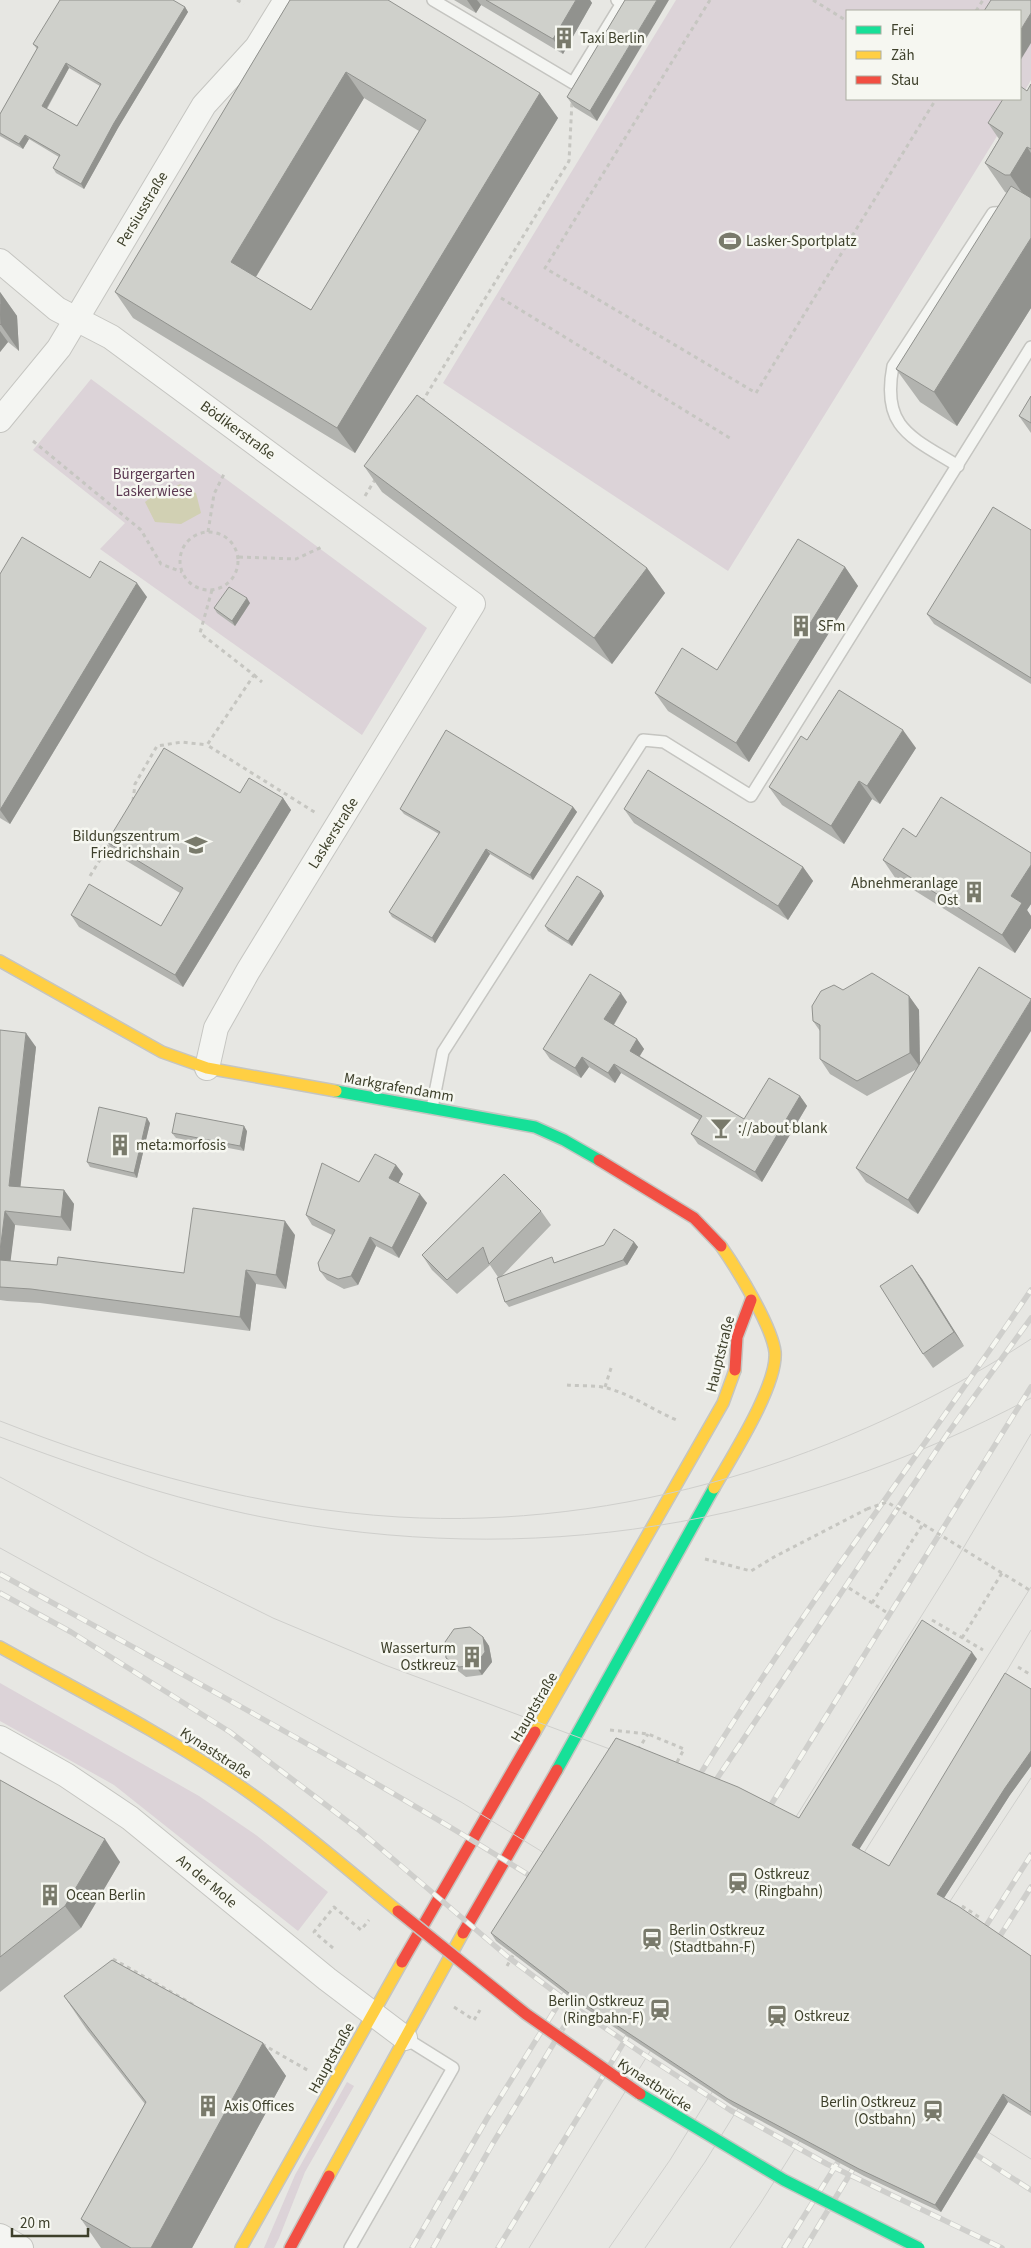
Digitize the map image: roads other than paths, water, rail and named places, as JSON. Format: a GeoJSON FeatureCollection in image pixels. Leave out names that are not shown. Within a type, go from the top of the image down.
{"type":"FeatureCollection","features":[{"type":"Feature","properties":{"kind":"main road","name":"Markgrafendamm"},"geometry":{"type":"LineString","coordinates":[[0,961],[162,1052],[206,1068],[516,1123],[550,1133],[694,1218],[722,1246],[737,1269],[751,1300]]}},
{"type":"Feature","properties":{"kind":"main road","name":"Hauptstraße"},"geometry":{"type":"LineString","coordinates":[[241,2248],[373,2014],[574,1668],[723,1403],[735,1370],[737,1337],[751,1300]]}},
{"type":"Feature","properties":{"kind":"main road","name":"Hauptstraße"},"geometry":{"type":"LineString","coordinates":[[290,2248],[405,2038],[664,1582],[762,1404],[775,1354],[772,1338],[751,1300]]}},
{"type":"Feature","properties":{"kind":"main road","name":"Kynaststraße"},"geometry":{"type":"LineString","coordinates":[[0,1647],[154,1732],[233,1781],[276,1812],[398,1910]]}},
{"type":"Feature","properties":{"kind":"main road","name":"Kynastbrücke"},"geometry":{"type":"LineString","coordinates":[[398,1910],[528,2016],[665,2110],[765,2170],[919,2248]]}},
{"type":"Feature","properties":{"kind":"street","name":"Persiusstraße"},"geometry":{"type":"LineString","coordinates":[[0,420],[58,348],[204,105],[257,47],[286,0]]}},
{"type":"Feature","properties":{"kind":"street","name":"Bödikerstraße"},"geometry":{"type":"LineString","coordinates":[[0,261],[58,308],[111,337],[474,604]]}},
{"type":"Feature","properties":{"kind":"street","name":"Laskerstraße"},"geometry":{"type":"LineString","coordinates":[[206,1068],[216,1028],[474,604]]}},
{"type":"Feature","properties":{"kind":"street","name":"An der Mole"},"geometry":{"type":"LineString","coordinates":[[0,1738],[66,1774],[130,1818],[320,1973],[405,2038]]}},
{"type":"Feature","properties":{"kind":"street"},"geometry":{"type":"LineString","coordinates":[[0,2236],[21,2248]]}},
{"type":"Feature","properties":{"kind":"lane"},"geometry":{"type":"LineString","coordinates":[[433,0],[573,83],[621,1]]}},
{"type":"Feature","properties":{"kind":"lane"},"geometry":{"type":"LineString","coordinates":[[958,466],[908,436],[889,403],[889,387],[893,366],[992,213],[1031,212]]}},
{"type":"Feature","properties":{"kind":"lane"},"geometry":{"type":"LineString","coordinates":[[432,1108],[443,1052],[643,740],[664,742],[751,796],[1031,347]]}},
{"type":"Feature","properties":{"kind":"lane"},"geometry":{"type":"LineString","coordinates":[[350,2248],[453,2068],[405,2038]]}},
{"type":"Feature","properties":{"kind":"tram line"},"geometry":{"type":"LineString","coordinates":[[0,1421],[97,1456],[146,1471],[196,1485],[297,1506],[399,1517],[482,1518],[565,1512],[648,1498],[729,1478],[808,1451],[886,1419],[960,1382],[1031,1339]]}},
{"type":"Feature","properties":{"kind":"tram line"},"geometry":{"type":"LineString","coordinates":[[0,1437],[129,1482],[228,1510],[262,1517],[363,1532],[462,1539],[560,1537],[657,1526],[752,1506],[846,1478],[939,1442],[1031,1398]]}},
{"type":"Feature","properties":{"kind":"tram line"},"geometry":{"type":"LineString","coordinates":[[789,1828],[952,1567],[1031,1434]]}},
{"type":"Feature","properties":{"kind":"tram line"},"geometry":{"type":"LineString","coordinates":[[0,1477],[146,1555],[273,1618],[385,1665],[623,1754]]}},
{"type":"Feature","properties":{"kind":"tram line"},"geometry":{"type":"LineString","coordinates":[[0,1548],[461,1802],[554,1859]]}},
{"type":"Feature","properties":{"kind":"tram line"},"geometry":{"type":"LineString","coordinates":[[857,1864],[1031,1587]]}},
{"type":"Feature","properties":{"kind":"tram line"},"geometry":{"type":"LineString","coordinates":[[998,1686],[1031,1630]]}},
{"type":"Feature","properties":{"kind":"tram line"},"geometry":{"type":"LineString","coordinates":[[943,1912],[1031,1778]]}},
{"type":"Feature","properties":{"kind":"tram line"},"geometry":{"type":"LineString","coordinates":[[529,2248],[657,2040]]}},
{"type":"Feature","properties":{"kind":"tram line"},"geometry":{"type":"LineString","coordinates":[[609,2248],[670,2160],[719,2081]]}},
{"type":"Feature","properties":{"kind":"tram line"},"geometry":{"type":"LineString","coordinates":[[645,2248],[705,2162],[745,2097]]}},
{"type":"Feature","properties":{"kind":"tram line"},"geometry":{"type":"LineString","coordinates":[[977,2125],[1031,2159]]}},
{"type":"Feature","properties":{"kind":"tram line"},"geometry":{"type":"LineString","coordinates":[[730,2248],[806,2131]]}},
{"type":"Feature","properties":{"kind":"railway"},"geometry":{"type":"LineString","coordinates":[[694,1784],[817,1596],[1031,1290]]}},
{"type":"Feature","properties":{"kind":"railway"},"geometry":{"type":"LineString","coordinates":[[710,1789],[948,1433],[1031,1318]]}},
{"type":"Feature","properties":{"kind":"railway"},"geometry":{"type":"LineString","coordinates":[[764,1816],[1031,1387]]}},
{"type":"Feature","properties":{"kind":"railway"},"geometry":{"type":"LineString","coordinates":[[0,1574],[340,1763],[540,1882]]}},
{"type":"Feature","properties":{"kind":"railway"},"geometry":{"type":"LineString","coordinates":[[0,1593],[71,1632],[230,1732],[359,1830],[508,1957],[576,2008],[643,2054],[730,2110],[827,2164],[1002,2248]]}},
{"type":"Feature","properties":{"kind":"railway"},"geometry":{"type":"LineString","coordinates":[[979,1937],[1031,1855]]}},
{"type":"Feature","properties":{"kind":"railway"},"geometry":{"type":"LineString","coordinates":[[993,1947],[1031,1887]]}},
{"type":"Feature","properties":{"kind":"railway"},"geometry":{"type":"LineString","coordinates":[[412,2248],[488,2117],[566,1992]]}},
{"type":"Feature","properties":{"kind":"railway"},"geometry":{"type":"LineString","coordinates":[[433,2248],[493,2143],[579,2002]]}},
{"type":"Feature","properties":{"kind":"railway"},"geometry":{"type":"LineString","coordinates":[[498,2248],[627,2037]]}},
{"type":"Feature","properties":{"kind":"railway"},"geometry":{"type":"LineString","coordinates":[[964,2147],[1031,2190]]}},
{"type":"Feature","properties":{"kind":"railway"},"geometry":{"type":"LineString","coordinates":[[784,2248],[838,2162]]}},
{"type":"Feature","properties":{"kind":"railway"},"geometry":{"type":"LineString","coordinates":[[805,2248],[853,2169]]}},
{"type":"Feature","properties":{"kind":"place","name":"Taxi Berlin"},"geometry":{"type":"Point","coordinates":[564,38]}},
{"type":"Feature","properties":{"kind":"place","name":"Lasker-Sportplatz"},"geometry":{"type":"Point","coordinates":[730,241]}},
{"type":"Feature","properties":{"kind":"place","name":"SFm"},"geometry":{"type":"Point","coordinates":[801,626]}},
{"type":"Feature","properties":{"kind":"place","name":"Bildungszentrum Friedrichshain"},"geometry":{"type":"Point","coordinates":[196,845]}},
{"type":"Feature","properties":{"kind":"place","name":"Abnehmeranlage Ost"},"geometry":{"type":"Point","coordinates":[974,892]}},
{"type":"Feature","properties":{"kind":"place","name":"://about blank"},"geometry":{"type":"Point","coordinates":[721,1128]}},
{"type":"Feature","properties":{"kind":"place","name":"meta:morfosis"},"geometry":{"type":"Point","coordinates":[120,1145]}},
{"type":"Feature","properties":{"kind":"place","name":"Wasserturm Ostkreuz"},"geometry":{"type":"Point","coordinates":[472,1657]}},
{"type":"Feature","properties":{"kind":"place","name":"Ostkreuz (Ringbahn)"},"geometry":{"type":"Point","coordinates":[738,1883]}},
{"type":"Feature","properties":{"kind":"place","name":"Ocean Berlin"},"geometry":{"type":"Point","coordinates":[50,1895]}},
{"type":"Feature","properties":{"kind":"place","name":"Berlin Ostkreuz (Stadtbahn-F)"},"geometry":{"type":"Point","coordinates":[652,1939]}},
{"type":"Feature","properties":{"kind":"place","name":"Berlin Ostkreuz (Ringbahn-F)"},"geometry":{"type":"Point","coordinates":[660,2010]}},
{"type":"Feature","properties":{"kind":"place","name":"Ostkreuz"},"geometry":{"type":"Point","coordinates":[777,2016]}},
{"type":"Feature","properties":{"kind":"place","name":"Axis Offices"},"geometry":{"type":"Point","coordinates":[208,2106]}},
{"type":"Feature","properties":{"kind":"place","name":"Berlin Ostkreuz (Ostbahn)"},"geometry":{"type":"Point","coordinates":[933,2111]}},
{"type":"Feature","properties":{"kind":"park label","name":"Bürgergarten Laskerwiese"},"geometry":{"type":"Point","coordinates":[154,482]}}]}
